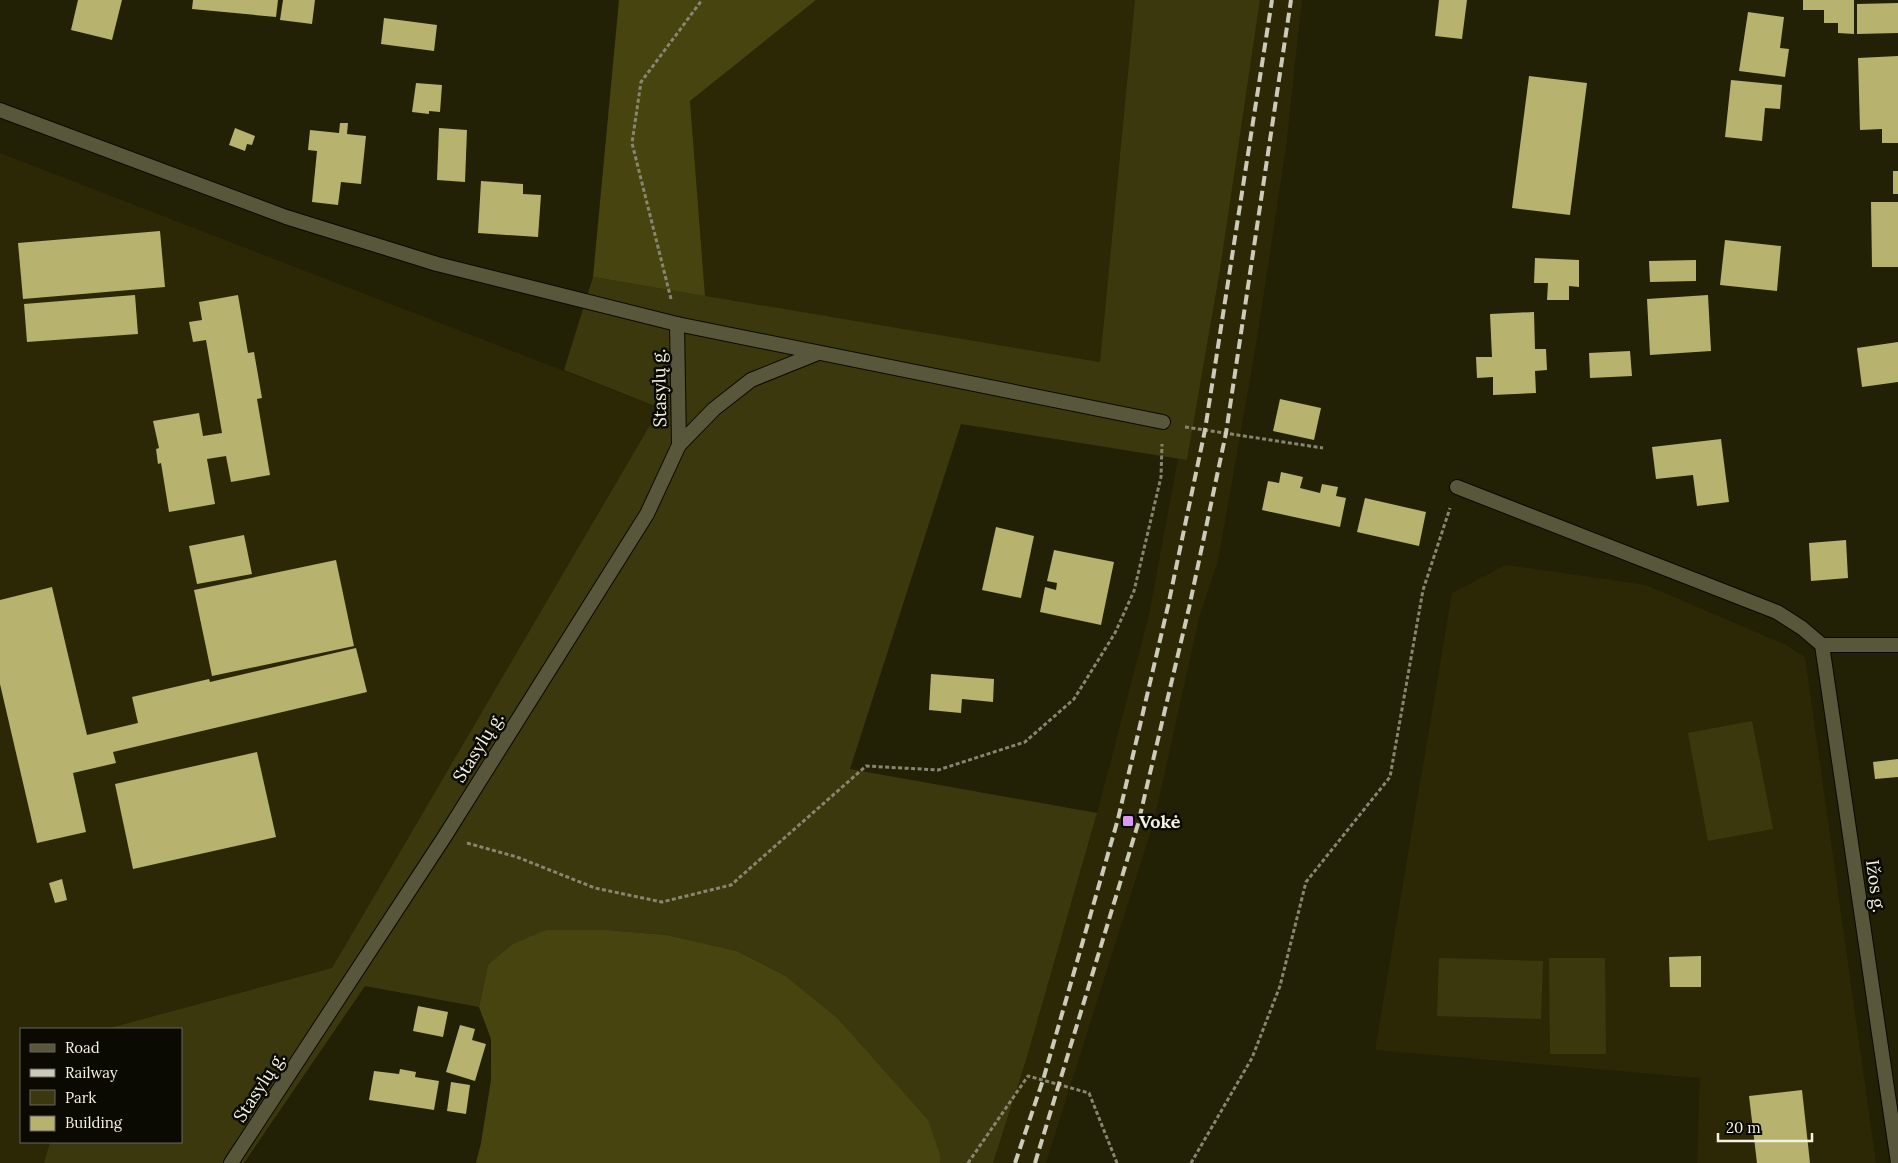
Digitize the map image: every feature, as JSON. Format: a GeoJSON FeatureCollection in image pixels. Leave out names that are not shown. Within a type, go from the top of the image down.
{"type":"FeatureCollection","features":[{"type":"Feature","properties":{"kind":"street"},"geometry":{"type":"LineString","coordinates":[[0,110],[286,217],[437,264],[677,324],[1163,422]]}},
{"type":"Feature","properties":{"kind":"street","name":"Stasylų g."},"geometry":{"type":"LineString","coordinates":[[231,1163],[445,836],[647,514],[678,445],[677,324]]}},
{"type":"Feature","properties":{"kind":"street"},"geometry":{"type":"LineString","coordinates":[[678,445],[714,409],[751,380],[818,353]]}},
{"type":"Feature","properties":{"kind":"street"},"geometry":{"type":"LineString","coordinates":[[1457,487],[1777,612],[1802,628],[1822,645],[1898,644]]}},
{"type":"Feature","properties":{"kind":"street","name":"Ižos g."},"geometry":{"type":"LineString","coordinates":[[1822,645],[1898,1163]]}},
{"type":"Feature","properties":{"kind":"path"},"geometry":{"type":"LineString","coordinates":[[677,324],[659,245],[632,143],[642,82],[702,0]]}},
{"type":"Feature","properties":{"kind":"path"},"geometry":{"type":"LineString","coordinates":[[445,836],[517,857],[595,888],[662,902],[731,885],[866,766],[938,770],[1025,742],[1074,700],[1115,633],[1134,591],[1161,477],[1163,422],[1323,448]]}},
{"type":"Feature","properties":{"kind":"path"},"geometry":{"type":"LineString","coordinates":[[1191,1163],[1252,1058],[1280,986],[1306,882],[1390,777],[1423,590],[1457,487]]}},
{"type":"Feature","properties":{"kind":"path"},"geometry":{"type":"LineString","coordinates":[[968,1163],[1028,1076],[1089,1093],[1117,1163]]}},
{"type":"Feature","properties":{"kind":"shaded area"},"geometry":{"type":"Polygon","coordinates":[[[619,0],[816,0],[690,101],[705,296],[593,277],[619,0]]]}},
{"type":"Feature","properties":{"kind":"shaded area"},"geometry":{"type":"Polygon","coordinates":[[[816,0],[1135,0],[1100,362],[705,296],[690,101],[816,0]]]}},
{"type":"Feature","properties":{"kind":"shaded area"},"geometry":{"type":"Polygon","coordinates":[[[1260,0],[1302,0],[1286,147],[1256,345],[1218,561],[1200,614],[1154,821],[1046,1163],[993,1163],[1027,1057],[1097,813],[1149,615],[1178,458],[1187,460],[1220,270],[1260,0]]]}},
{"type":"Feature","properties":{"kind":"shaded area"},"geometry":{"type":"Polygon","coordinates":[[[0,153],[660,408],[332,968],[110,1028],[20,1028],[20,1143],[50,1143],[44,1163],[0,1163],[0,153]]]}},
{"type":"Feature","properties":{"kind":"shaded area"},"geometry":{"type":"Polygon","coordinates":[[[1506,565],[1646,585],[1786,645],[1805,657],[1876,1163],[1697,1163],[1700,1078],[1375,1050],[1452,593],[1506,565]]]}},
{"type":"Feature","properties":{"kind":"shaded area"},"geometry":{"type":"Polygon","coordinates":[[[546,930],[607,930],[667,935],[737,951],[784,975],[838,1019],[928,1120],[940,1155],[940,1163],[476,1163],[491,1080],[491,1039],[479,1007],[488,965],[513,944],[546,930]]]}},
{"type":"Feature","properties":{"kind":"green space"},"geometry":{"type":"Polygon","coordinates":[[[1135,0],[1260,0],[1220,270],[1187,460],[961,424],[850,769],[1097,813],[1027,1057],[993,1163],[940,1163],[940,1155],[784,975],[737,951],[667,935],[607,930],[546,930],[488,965],[479,1007],[365,986],[244,1163],[44,1163],[50,1143],[182,1143],[182,1028],[110,1028],[332,968],[660,408],[564,370],[593,277],[1100,362],[1135,0]]]}},
{"type":"Feature","properties":{"kind":"green space"},"geometry":{"type":"Polygon","coordinates":[[[1752,721],[1773,829],[1708,841],[1688,733],[1752,721]]]}},
{"type":"Feature","properties":{"kind":"green space"},"geometry":{"type":"Polygon","coordinates":[[[1439,958],[1543,961],[1541,1019],[1437,1016],[1439,958]]]}},
{"type":"Feature","properties":{"kind":"green space"},"geometry":{"type":"Polygon","coordinates":[[[1549,958],[1605,958],[1606,1054],[1550,1054],[1549,958]]]}},
{"type":"Feature","properties":{"kind":"building"},"geometry":{"type":"Polygon","coordinates":[[[78,0],[122,0],[112,40],[71,30],[78,0]]]}},
{"type":"Feature","properties":{"kind":"building"},"geometry":{"type":"Polygon","coordinates":[[[193,0],[278,0],[276,17],[192,9],[193,0]]]}},
{"type":"Feature","properties":{"kind":"building"},"geometry":{"type":"Polygon","coordinates":[[[283,0],[315,0],[312,24],[280,20],[283,0]]]}},
{"type":"Feature","properties":{"kind":"building"},"geometry":{"type":"Polygon","coordinates":[[[1439,0],[1467,0],[1462,39],[1435,36],[1439,0]]]}},
{"type":"Feature","properties":{"kind":"building"},"geometry":{"type":"Polygon","coordinates":[[[1803,0],[1854,0],[1854,34],[1838,33],[1838,23],[1824,23],[1824,10],[1803,10],[1803,0]]]}},
{"type":"Feature","properties":{"kind":"building"},"geometry":{"type":"Polygon","coordinates":[[[1898,3],[1898,33],[1857,34],[1857,4],[1898,3]]]}},
{"type":"Feature","properties":{"kind":"building"},"geometry":{"type":"Polygon","coordinates":[[[1748,12],[1784,17],[1780,48],[1789,49],[1785,77],[1739,71],[1748,12]]]}},
{"type":"Feature","properties":{"kind":"building"},"geometry":{"type":"Polygon","coordinates":[[[384,18],[437,25],[434,51],[381,44],[384,18]]]}},
{"type":"Feature","properties":{"kind":"building"},"geometry":{"type":"Polygon","coordinates":[[[1898,56],[1898,143],[1882,143],[1882,129],[1860,130],[1858,58],[1898,56]]]}},
{"type":"Feature","properties":{"kind":"building"},"geometry":{"type":"Polygon","coordinates":[[[1529,76],[1587,83],[1570,215],[1512,208],[1529,76]]]}},
{"type":"Feature","properties":{"kind":"building"},"geometry":{"type":"Polygon","coordinates":[[[1731,80],[1782,85],[1780,109],[1765,108],[1762,141],[1725,137],[1731,80]]]}},
{"type":"Feature","properties":{"kind":"building"},"geometry":{"type":"Polygon","coordinates":[[[416,83],[442,85],[440,112],[429,111],[429,114],[412,112],[416,83]]]}},
{"type":"Feature","properties":{"kind":"building"},"geometry":{"type":"Polygon","coordinates":[[[340,123],[348,123],[347,134],[366,136],[361,184],[341,182],[338,205],[312,202],[317,151],[308,150],[310,130],[339,133],[340,123]]]}},
{"type":"Feature","properties":{"kind":"building"},"geometry":{"type":"Polygon","coordinates":[[[235,128],[255,136],[252,145],[247,144],[245,151],[229,145],[235,128]]]}},
{"type":"Feature","properties":{"kind":"building"},"geometry":{"type":"Polygon","coordinates":[[[439,128],[467,130],[465,182],[437,180],[439,128]]]}},
{"type":"Feature","properties":{"kind":"building"},"geometry":{"type":"Polygon","coordinates":[[[1893,171],[1898,171],[1898,194],[1893,194],[1893,171]]]}},
{"type":"Feature","properties":{"kind":"building"},"geometry":{"type":"Polygon","coordinates":[[[481,181],[523,184],[523,194],[541,195],[538,237],[478,233],[481,181]]]}},
{"type":"Feature","properties":{"kind":"building"},"geometry":{"type":"Polygon","coordinates":[[[1871,202],[1898,202],[1898,267],[1872,267],[1871,202]]]}},
{"type":"Feature","properties":{"kind":"building"},"geometry":{"type":"Polygon","coordinates":[[[160,231],[165,287],[23,299],[18,243],[160,231]]]}},
{"type":"Feature","properties":{"kind":"building"},"geometry":{"type":"Polygon","coordinates":[[[1725,240],[1781,246],[1777,291],[1720,285],[1725,240]]]}},
{"type":"Feature","properties":{"kind":"building"},"geometry":{"type":"Polygon","coordinates":[[[1535,258],[1579,260],[1579,287],[1569,286],[1569,300],[1547,300],[1548,283],[1534,283],[1535,258]]]}},
{"type":"Feature","properties":{"kind":"building"},"geometry":{"type":"Polygon","coordinates":[[[1696,260],[1696,281],[1650,282],[1649,261],[1696,260]]]}},
{"type":"Feature","properties":{"kind":"building"},"geometry":{"type":"Polygon","coordinates":[[[135,295],[138,334],[27,342],[24,304],[135,295]]]}},
{"type":"Feature","properties":{"kind":"building"},"geometry":{"type":"Polygon","coordinates":[[[238,295],[248,353],[254,352],[262,398],[257,399],[270,475],[231,482],[226,456],[207,459],[215,504],[169,512],[161,463],[158,464],[156,449],[159,448],[153,421],[199,413],[203,436],[222,433],[206,340],[193,342],[189,322],[202,320],[199,302],[238,295]]]}},
{"type":"Feature","properties":{"kind":"building"},"geometry":{"type":"Polygon","coordinates":[[[1708,295],[1711,351],[1650,355],[1647,299],[1708,295]]]}},
{"type":"Feature","properties":{"kind":"building"},"geometry":{"type":"Polygon","coordinates":[[[1534,312],[1535,349],[1546,349],[1547,370],[1535,371],[1536,393],[1493,395],[1493,377],[1477,378],[1476,357],[1492,357],[1490,314],[1534,312]]]}},
{"type":"Feature","properties":{"kind":"building"},"geometry":{"type":"Polygon","coordinates":[[[1898,342],[1898,382],[1862,387],[1857,348],[1898,342]]]}},
{"type":"Feature","properties":{"kind":"building"},"geometry":{"type":"Polygon","coordinates":[[[1630,351],[1632,376],[1590,378],[1589,353],[1630,351]]]}},
{"type":"Feature","properties":{"kind":"building"},"geometry":{"type":"Polygon","coordinates":[[[1280,399],[1321,408],[1314,440],[1273,431],[1280,399]]]}},
{"type":"Feature","properties":{"kind":"building"},"geometry":{"type":"Polygon","coordinates":[[[1721,439],[1729,502],[1697,506],[1693,475],[1656,479],[1652,447],[1721,439]]]}},
{"type":"Feature","properties":{"kind":"building"},"geometry":{"type":"Polygon","coordinates":[[[1281,472],[1303,477],[1300,488],[1320,493],[1322,484],[1338,487],[1336,496],[1346,498],[1340,527],[1262,510],[1268,481],[1279,483],[1281,472]]]}},
{"type":"Feature","properties":{"kind":"building"},"geometry":{"type":"Polygon","coordinates":[[[1365,498],[1426,512],[1419,546],[1357,532],[1365,498]]]}},
{"type":"Feature","properties":{"kind":"building"},"geometry":{"type":"Polygon","coordinates":[[[996,527],[1034,536],[1021,598],[982,590],[996,527]]]}},
{"type":"Feature","properties":{"kind":"building"},"geometry":{"type":"Polygon","coordinates":[[[244,535],[252,574],[197,584],[189,546],[244,535]]]}},
{"type":"Feature","properties":{"kind":"building"},"geometry":{"type":"Polygon","coordinates":[[[1846,540],[1848,578],[1811,581],[1809,543],[1846,540]]]}},
{"type":"Feature","properties":{"kind":"building"},"geometry":{"type":"Polygon","coordinates":[[[1054,550],[1114,562],[1101,625],[1040,612],[1045,587],[1056,590],[1057,583],[1047,581],[1054,550]]]}},
{"type":"Feature","properties":{"kind":"building"},"geometry":{"type":"Polygon","coordinates":[[[336,560],[354,646],[212,676],[194,590],[336,560]]]}},
{"type":"Feature","properties":{"kind":"building"},"geometry":{"type":"Polygon","coordinates":[[[52,587],[87,735],[138,723],[132,697],[209,679],[210,682],[356,648],[367,692],[113,752],[116,763],[73,773],[86,832],[37,843],[0,684],[0,600],[52,587]]]}},
{"type":"Feature","properties":{"kind":"building"},"geometry":{"type":"Polygon","coordinates":[[[931,674],[994,679],[993,702],[962,699],[961,713],[929,710],[931,674]]]}},
{"type":"Feature","properties":{"kind":"building"},"geometry":{"type":"Polygon","coordinates":[[[257,752],[276,837],[133,869],[115,784],[257,752]]]}},
{"type":"Feature","properties":{"kind":"building"},"geometry":{"type":"Polygon","coordinates":[[[1898,759],[1898,777],[1875,779],[1873,762],[1898,759]]]}},
{"type":"Feature","properties":{"kind":"building"},"geometry":{"type":"Polygon","coordinates":[[[62,879],[67,900],[55,903],[49,883],[62,879]]]}},
{"type":"Feature","properties":{"kind":"building"},"geometry":{"type":"Polygon","coordinates":[[[1701,956],[1701,987],[1670,987],[1669,957],[1701,956]]]}},
{"type":"Feature","properties":{"kind":"building"},"geometry":{"type":"Polygon","coordinates":[[[418,1006],[448,1012],[443,1037],[413,1031],[418,1006]]]}},
{"type":"Feature","properties":{"kind":"building"},"geometry":{"type":"Polygon","coordinates":[[[460,1025],[475,1029],[472,1040],[486,1044],[475,1081],[446,1072],[460,1025]]]}},
{"type":"Feature","properties":{"kind":"building"},"geometry":{"type":"Polygon","coordinates":[[[400,1069],[416,1072],[415,1077],[439,1081],[434,1110],[369,1100],[374,1071],[399,1074],[400,1069]]]}},
{"type":"Feature","properties":{"kind":"building"},"geometry":{"type":"Polygon","coordinates":[[[451,1082],[470,1085],[466,1114],[447,1111],[451,1082]]]}},
{"type":"Feature","properties":{"kind":"building"},"geometry":{"type":"Polygon","coordinates":[[[1802,1090],[1810,1163],[1757,1163],[1749,1096],[1802,1090]]]}},
{"type":"Feature","properties":{"kind":"railway"},"geometry":{"type":"LineString","coordinates":[[1015,1163],[1043,1080],[1118,819],[1168,606],[1205,430],[1272,0]]}},
{"type":"Feature","properties":{"kind":"railway"},"geometry":{"type":"LineString","coordinates":[[1035,1163],[1138,824],[1189,608],[1226,433],[1291,0]]}},
{"type":"Feature","properties":{"kind":"place","name":"Vokė"},"geometry":{"type":"Point","coordinates":[1128,821]}}]}
